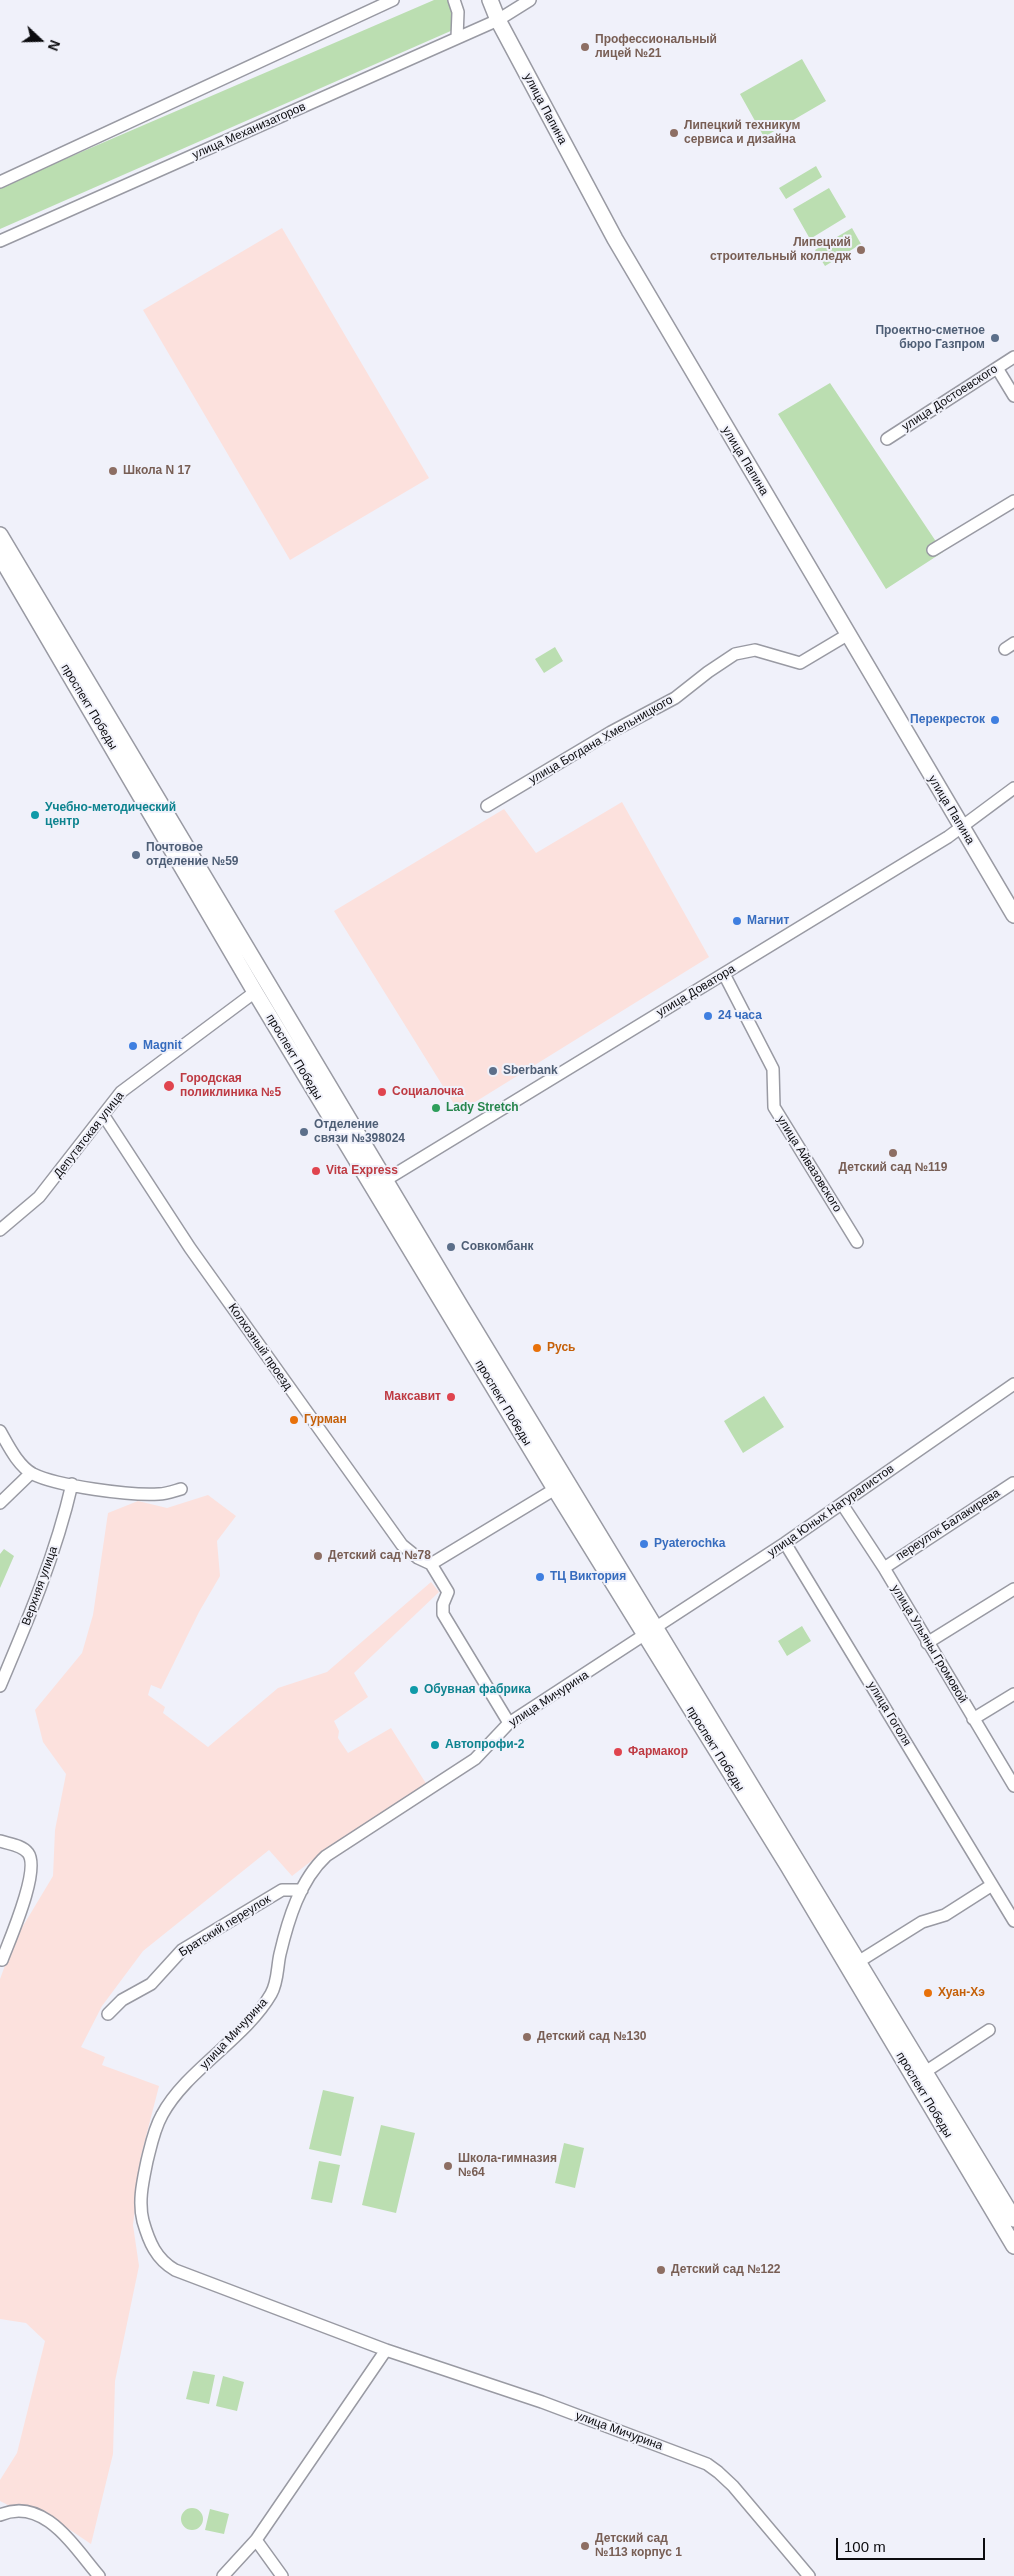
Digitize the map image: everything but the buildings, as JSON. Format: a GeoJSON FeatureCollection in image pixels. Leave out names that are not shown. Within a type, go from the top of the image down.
{"type":"FeatureCollection","features":[{"type":"Feature","properties":{"kind":"main road","name":"улица Папина"},"geometry":{"type":"LineString","coordinates":[[490,0],[498,20],[614,239],[1014,915]]}},
{"type":"Feature","properties":{"kind":"main road","name":"проспект Победы"},"geometry":{"type":"LineString","coordinates":[[0,535],[225,915],[554,1489],[651,1632],[1014,2246]]}},
{"type":"Feature","properties":{"kind":"main road","name":"проспект Победы"},"geometry":{"type":"LineString","coordinates":[[0,556],[255,992],[379,1183],[651,1632],[858,1962],[1014,2219]]}},
{"type":"Feature","properties":{"kind":"street"},"geometry":{"type":"LineString","coordinates":[[0,182],[393,0]]}},
{"type":"Feature","properties":{"kind":"street"},"geometry":{"type":"LineString","coordinates":[[454,0],[458,12],[457,38]]}},
{"type":"Feature","properties":{"kind":"street","name":"улица Механизаторов"},"geometry":{"type":"LineString","coordinates":[[0,242],[498,20],[530,0]]}},
{"type":"Feature","properties":{"kind":"street","name":"улица Достоевского"},"geometry":{"type":"LineString","coordinates":[[887,439],[1014,357]]}},
{"type":"Feature","properties":{"kind":"street"},"geometry":{"type":"LineString","coordinates":[[997,368],[1014,396]]}},
{"type":"Feature","properties":{"kind":"street"},"geometry":{"type":"LineString","coordinates":[[933,550],[1014,501]]}},
{"type":"Feature","properties":{"kind":"street","name":"улица Богдана Хмельницкого"},"geometry":{"type":"LineString","coordinates":[[487,806],[611,732],[675,698],[735,654],[755,650],[800,663],[847,635]]}},
{"type":"Feature","properties":{"kind":"street","name":"улица Доватора"},"geometry":{"type":"LineString","coordinates":[[379,1183],[962,829],[1014,788]]}},
{"type":"Feature","properties":{"kind":"street","name":"улица Айвазовского"},"geometry":{"type":"LineString","coordinates":[[724,974],[773,1069],[774,1107],[857,1242]]}},
{"type":"Feature","properties":{"kind":"street","name":"Депутатская улица"},"geometry":{"type":"LineString","coordinates":[[0,1230],[39,1197],[121,1092],[255,992]]}},
{"type":"Feature","properties":{"kind":"street","name":"Колхозный проезд"},"geometry":{"type":"LineString","coordinates":[[104,1116],[190,1248],[396,1537],[418,1558],[431,1564],[448,1592],[443,1604],[443,1614],[509,1723]]}},
{"type":"Feature","properties":{"kind":"street","name":"улица Юных Натуралистов"},"geometry":{"type":"LineString","coordinates":[[651,1632],[785,1543],[1014,1384]]}},
{"type":"Feature","properties":{"kind":"street"},"geometry":{"type":"LineString","coordinates":[[0,1431],[16,1457],[31,1473],[72,1484],[124,1493],[159,1494],[181,1489]]}},
{"type":"Feature","properties":{"kind":"street"},"geometry":{"type":"LineString","coordinates":[[0,1503],[31,1473]]}},
{"type":"Feature","properties":{"kind":"street","name":"переулок Балакирева"},"geometry":{"type":"LineString","coordinates":[[884,1568],[1013,1483]]}},
{"type":"Feature","properties":{"kind":"street","name":"Верхняя улица"},"geometry":{"type":"LineString","coordinates":[[0,1686],[42,1582],[65,1515],[72,1484]]}},
{"type":"Feature","properties":{"kind":"street"},"geometry":{"type":"LineString","coordinates":[[431,1564],[554,1489]]}},
{"type":"Feature","properties":{"kind":"street","name":"улица Ульяны Громовой"},"geometry":{"type":"LineString","coordinates":[[842,1504],[884,1568],[1014,1786]]}},
{"type":"Feature","properties":{"kind":"street","name":"улица Гоголя"},"geometry":{"type":"LineString","coordinates":[[785,1543],[1014,1921]]}},
{"type":"Feature","properties":{"kind":"street"},"geometry":{"type":"LineString","coordinates":[[927,1643],[1014,1589]]}},
{"type":"Feature","properties":{"kind":"street","name":"улица Мичурина"},"geometry":{"type":"LineString","coordinates":[[651,1632],[509,1723],[476,1759],[326,1856],[309,1876],[302,1890],[284,1939],[272,1993],[252,2018],[186,2085],[162,2114],[154,2132],[142,2181],[142,2217],[154,2251],[164,2264],[175,2270],[386,2350],[542,2402],[707,2464],[733,2486],[809,2576]]}},
{"type":"Feature","properties":{"kind":"street"},"geometry":{"type":"LineString","coordinates":[[973,1718],[1014,1694]]}},
{"type":"Feature","properties":{"kind":"street"},"geometry":{"type":"LineString","coordinates":[[0,1841],[24,1849],[31,1858],[29,1884],[2,1960]]}},
{"type":"Feature","properties":{"kind":"street"},"geometry":{"type":"LineString","coordinates":[[858,1962],[922,1922],[945,1915],[992,1885]]}},
{"type":"Feature","properties":{"kind":"street","name":"Братский переулок"},"geometry":{"type":"LineString","coordinates":[[108,2014],[122,2000],[150,1984],[182,1950],[282,1890],[302,1890]]}},
{"type":"Feature","properties":{"kind":"street"},"geometry":{"type":"LineString","coordinates":[[925,2072],[989,2030]]}},
{"type":"Feature","properties":{"kind":"street"},"geometry":{"type":"LineString","coordinates":[[222,2576],[256,2540],[386,2350]]}},
{"type":"Feature","properties":{"kind":"street"},"geometry":{"type":"LineString","coordinates":[[0,2515],[11,2510],[23,2510],[44,2517],[54,2524],[99,2576]]}},
{"type":"Feature","properties":{"kind":"street"},"geometry":{"type":"LineString","coordinates":[[256,2540],[282,2576]]}},
{"type":"Feature","properties":{"kind":"shaded area"},"geometry":{"type":"Polygon","coordinates":[[[282,228],[429,478],[290,560],[143,310],[282,228]]]}},
{"type":"Feature","properties":{"kind":"shaded area"},"geometry":{"type":"Polygon","coordinates":[[[622,802],[709,957],[459,1112],[334,911],[504,809],[536,853],[622,802]]]}},
{"type":"Feature","properties":{"kind":"shaded area"},"geometry":{"type":"Polygon","coordinates":[[[208,1495],[236,1516],[217,1541],[220,1576],[199,1612],[161,1689],[151,1685],[148,1695],[165,1707],[163,1713],[208,1747],[278,1688],[327,1672],[431,1582],[439,1592],[354,1673],[368,1697],[334,1721],[339,1731],[338,1738],[348,1753],[391,1728],[427,1785],[323,1852],[292,1876],[269,1850],[143,1951],[102,2006],[81,2047],[105,2057],[102,2065],[159,2086],[141,2156],[133,2225],[139,2266],[115,2381],[113,2454],[91,2544],[39,2509],[10,2506],[0,2501],[0,2480],[17,2453],[45,2341],[26,2323],[0,2319],[0,1979],[14,1941],[53,1876],[55,1830],[66,1774],[43,1742],[35,1710],[82,1653],[93,1615],[108,1513],[138,1501],[167,1508],[208,1495]]]}},
{"type":"Feature","properties":{"kind":"green space"},"geometry":{"type":"Polygon","coordinates":[[[434,0],[451,0],[462,26],[0,229],[0,187],[434,0]]]}},
{"type":"Feature","properties":{"kind":"green space"},"geometry":{"type":"Polygon","coordinates":[[[802,59],[826,101],[764,137],[740,94],[802,59]]]}},
{"type":"Feature","properties":{"kind":"green space"},"geometry":{"type":"Polygon","coordinates":[[[816,166],[822,177],[786,199],[779,188],[816,166]]]}},
{"type":"Feature","properties":{"kind":"green space"},"geometry":{"type":"Polygon","coordinates":[[[829,188],[846,217],[810,239],[793,209],[829,188]]]}},
{"type":"Feature","properties":{"kind":"green space"},"geometry":{"type":"Polygon","coordinates":[[[852,228],[861,244],[825,266],[815,250],[852,228]]]}},
{"type":"Feature","properties":{"kind":"green space"},"geometry":{"type":"Polygon","coordinates":[[[830,383],[943,552],[886,589],[778,414],[830,383]]]}},
{"type":"Feature","properties":{"kind":"green space"},"geometry":{"type":"Polygon","coordinates":[[[555,647],[563,661],[544,673],[535,659],[555,647]]]}},
{"type":"Feature","properties":{"kind":"green space"},"geometry":{"type":"Polygon","coordinates":[[[764,1396],[784,1427],[743,1453],[724,1421],[764,1396]]]}},
{"type":"Feature","properties":{"kind":"green space"},"geometry":{"type":"Polygon","coordinates":[[[4,1549],[14,1556],[0,1588],[0,1554],[4,1549]]]}},
{"type":"Feature","properties":{"kind":"green space"},"geometry":{"type":"Polygon","coordinates":[[[802,1626],[811,1641],[787,1656],[778,1641],[802,1626]]]}},
{"type":"Feature","properties":{"kind":"green space"},"geometry":{"type":"Polygon","coordinates":[[[323,2090],[354,2097],[341,2156],[309,2149],[323,2090]]]}},
{"type":"Feature","properties":{"kind":"green space"},"geometry":{"type":"Polygon","coordinates":[[[381,2125],[415,2133],[396,2213],[362,2205],[381,2125]]]}},
{"type":"Feature","properties":{"kind":"green space"},"geometry":{"type":"Polygon","coordinates":[[[564,2143],[584,2148],[575,2188],[555,2183],[564,2143]]]}},
{"type":"Feature","properties":{"kind":"green space"},"geometry":{"type":"Polygon","coordinates":[[[319,2161],[340,2165],[332,2203],[311,2199],[319,2161]]]}},
{"type":"Feature","properties":{"kind":"green space"},"geometry":{"type":"Polygon","coordinates":[[[193,2371],[215,2375],[209,2404],[186,2399],[193,2371]]]}},
{"type":"Feature","properties":{"kind":"green space"},"geometry":{"type":"Polygon","coordinates":[[[223,2376],[244,2382],[237,2411],[216,2406],[223,2376]]]}},
{"type":"Feature","properties":{"kind":"green space"},"geometry":{"type":"Polygon","coordinates":[[[188,2508],[196,2508],[203,2515],[203,2523],[196,2530],[188,2530],[181,2523],[181,2515],[188,2508]]]}},
{"type":"Feature","properties":{"kind":"green space"},"geometry":{"type":"Polygon","coordinates":[[[210,2509],[229,2514],[224,2534],[205,2530],[210,2509]]]}},
{"type":"Feature","properties":{"kind":"place","name":"Профессиональный лицей №21"},"geometry":{"type":"Point","coordinates":[585,47]}},
{"type":"Feature","properties":{"kind":"place","name":"Липецкий техникум сервиса и дизайна"},"geometry":{"type":"Point","coordinates":[674,133]}},
{"type":"Feature","properties":{"kind":"place","name":"Липецкий строительный колледж"},"geometry":{"type":"Point","coordinates":[861,250]}},
{"type":"Feature","properties":{"kind":"place","name":"Проектно-сметное бюро Газпром"},"geometry":{"type":"Point","coordinates":[995,338]}},
{"type":"Feature","properties":{"kind":"place","name":"Школа N 17"},"geometry":{"type":"Point","coordinates":[113,471]}},
{"type":"Feature","properties":{"kind":"place","name":"Перекресток"},"geometry":{"type":"Point","coordinates":[995,720]}},
{"type":"Feature","properties":{"kind":"place","name":"Учебно-методический центр"},"geometry":{"type":"Point","coordinates":[35,815]}},
{"type":"Feature","properties":{"kind":"place","name":"Почтовое отделение №59"},"geometry":{"type":"Point","coordinates":[136,855]}},
{"type":"Feature","properties":{"kind":"place","name":"Магнит"},"geometry":{"type":"Point","coordinates":[737,921]}},
{"type":"Feature","properties":{"kind":"place","name":"24 часа"},"geometry":{"type":"Point","coordinates":[708,1016]}},
{"type":"Feature","properties":{"kind":"place","name":"Magnit"},"geometry":{"type":"Point","coordinates":[133,1046]}},
{"type":"Feature","properties":{"kind":"place","name":"Sberbank"},"geometry":{"type":"Point","coordinates":[493,1071]}},
{"type":"Feature","properties":{"kind":"place","name":"Городская поликлиника №5"},"geometry":{"type":"Point","coordinates":[169,1086]}},
{"type":"Feature","properties":{"kind":"place","name":"Социалочка"},"geometry":{"type":"Point","coordinates":[382,1092]}},
{"type":"Feature","properties":{"kind":"place","name":"Lady Stretch"},"geometry":{"type":"Point","coordinates":[436,1108]}},
{"type":"Feature","properties":{"kind":"place","name":"Отделение связи №398024"},"geometry":{"type":"Point","coordinates":[304,1132]}},
{"type":"Feature","properties":{"kind":"place","name":"Детский сад №119"},"geometry":{"type":"Point","coordinates":[893,1153]}},
{"type":"Feature","properties":{"kind":"place","name":"Vita Express"},"geometry":{"type":"Point","coordinates":[316,1171]}},
{"type":"Feature","properties":{"kind":"place","name":"Совкомбанк"},"geometry":{"type":"Point","coordinates":[451,1247]}},
{"type":"Feature","properties":{"kind":"place","name":"Русь"},"geometry":{"type":"Point","coordinates":[537,1348]}},
{"type":"Feature","properties":{"kind":"place","name":"Максавит"},"geometry":{"type":"Point","coordinates":[451,1397]}},
{"type":"Feature","properties":{"kind":"place","name":"Гурман"},"geometry":{"type":"Point","coordinates":[294,1420]}},
{"type":"Feature","properties":{"kind":"place","name":"Pyaterochka"},"geometry":{"type":"Point","coordinates":[644,1544]}},
{"type":"Feature","properties":{"kind":"place","name":"Детский сад №78"},"geometry":{"type":"Point","coordinates":[318,1556]}},
{"type":"Feature","properties":{"kind":"place","name":"ТЦ Виктория"},"geometry":{"type":"Point","coordinates":[540,1577]}},
{"type":"Feature","properties":{"kind":"place","name":"Обувная фабрика"},"geometry":{"type":"Point","coordinates":[414,1690]}},
{"type":"Feature","properties":{"kind":"place","name":"Автопрофи-2"},"geometry":{"type":"Point","coordinates":[435,1745]}},
{"type":"Feature","properties":{"kind":"place","name":"Фармакор"},"geometry":{"type":"Point","coordinates":[618,1752]}},
{"type":"Feature","properties":{"kind":"place","name":"Хуан-Хэ"},"geometry":{"type":"Point","coordinates":[928,1993]}},
{"type":"Feature","properties":{"kind":"place","name":"Детский сад №130"},"geometry":{"type":"Point","coordinates":[527,2037]}},
{"type":"Feature","properties":{"kind":"place","name":"Школа-гимназия №64"},"geometry":{"type":"Point","coordinates":[448,2166]}},
{"type":"Feature","properties":{"kind":"place","name":"Детский сад №122"},"geometry":{"type":"Point","coordinates":[661,2270]}},
{"type":"Feature","properties":{"kind":"place","name":"Детский сад №113 корпус 1"},"geometry":{"type":"Point","coordinates":[585,2546]}}]}
